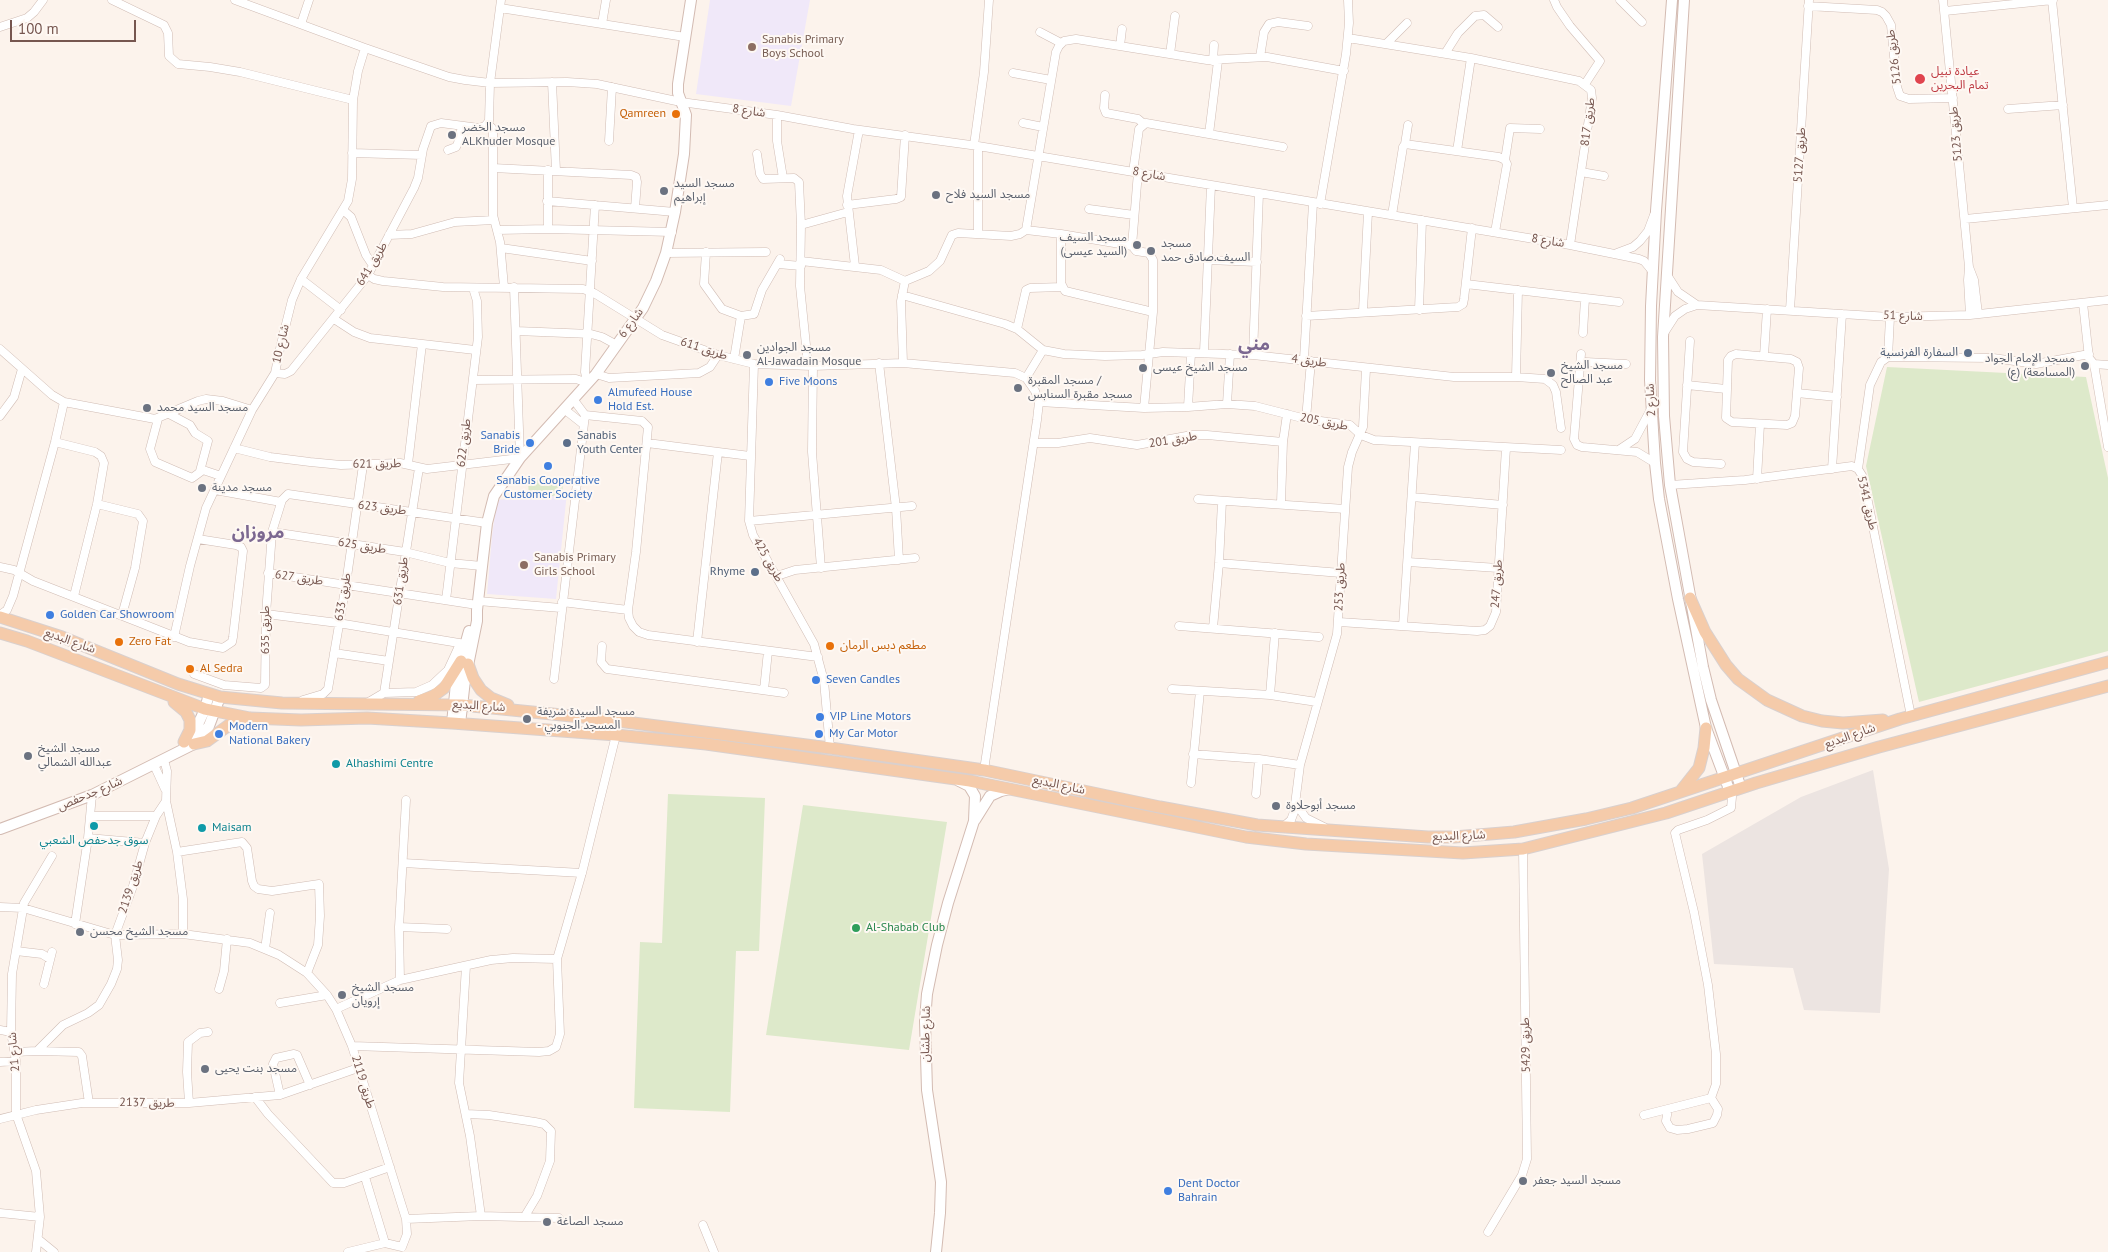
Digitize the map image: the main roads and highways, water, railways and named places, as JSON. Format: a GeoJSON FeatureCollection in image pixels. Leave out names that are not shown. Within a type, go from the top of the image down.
{"type":"FeatureCollection","features":[{"type":"Feature","properties":{"kind":"main road"},"geometry":{"type":"LineString","coordinates":[[1690,598],[1708,638],[1726,665],[1738,679],[1767,700],[1802,716],[1822,721],[1842,722],[1906,717]]}},
{"type":"Feature","properties":{"kind":"main road","name":"شارع البديع"},"geometry":{"type":"LineString","coordinates":[[0,616],[62,637],[215,695],[291,704],[458,705],[516,709],[830,748],[984,770],[1233,822],[1428,837],[1454,837],[1514,832],[1596,817],[1679,793],[1906,717],[2108,662]]}},
{"type":"Feature","properties":{"kind":"main road","name":"شارع البديع"},"geometry":{"type":"LineString","coordinates":[[0,633],[27,641],[166,696],[210,710],[250,718],[301,720],[367,718],[456,723],[706,744],[1013,789],[1180,824],[1272,840],[1463,853],[1522,849],[1666,813],[1879,747],[2108,686]]}},
{"type":"Feature","properties":{"kind":"main road"},"geometry":{"type":"LineString","coordinates":[[412,704],[430,698],[440,691],[464,663],[480,690],[491,698],[516,709]]}},
{"type":"Feature","properties":{"kind":"main road"},"geometry":{"type":"LineString","coordinates":[[166,696],[186,712],[190,720],[189,743],[207,741],[229,726],[250,718]]}},
{"type":"Feature","properties":{"kind":"main road"},"geometry":{"type":"LineString","coordinates":[[1679,793],[1699,768],[1706,728]]}},
{"type":"Feature","properties":{"kind":"place","name":"Sanabis Primary Boys School"},"geometry":{"type":"Point","coordinates":[752,47]}},
{"type":"Feature","properties":{"kind":"place","name":"عيادة نبيل تمام البحرين"},"geometry":{"type":"Point","coordinates":[1920,79]}},
{"type":"Feature","properties":{"kind":"place","name":"Qamreen"},"geometry":{"type":"Point","coordinates":[676,114]}},
{"type":"Feature","properties":{"kind":"place","name":"مسجد الخضر ALKhuder Mosque"},"geometry":{"type":"Point","coordinates":[452,135]}},
{"type":"Feature","properties":{"kind":"place","name":"مسجد السيد إبراهيم"},"geometry":{"type":"Point","coordinates":[664,191]}},
{"type":"Feature","properties":{"kind":"place","name":"مسجد السيد فلاح"},"geometry":{"type":"Point","coordinates":[936,195]}},
{"type":"Feature","properties":{"kind":"place","name":"مسجد السيف (السيد عيسى)"},"geometry":{"type":"Point","coordinates":[1137,245]}},
{"type":"Feature","properties":{"kind":"place","name":"مسجد السيف.صادق حمد"},"geometry":{"type":"Point","coordinates":[1151,251]}},
{"type":"Feature","properties":{"kind":"place","name":"السفارة الفرنسية"},"geometry":{"type":"Point","coordinates":[1968,353]}},
{"type":"Feature","properties":{"kind":"place","name":"مسجد الجوادين Al-Jawadain Mosque"},"geometry":{"type":"Point","coordinates":[747,355]}},
{"type":"Feature","properties":{"kind":"place","name":"مسجد الإمام الجواد (ع) (المسامعة)"},"geometry":{"type":"Point","coordinates":[2085,366]}},
{"type":"Feature","properties":{"kind":"place","name":"مسجد الشيخ عيسى"},"geometry":{"type":"Point","coordinates":[1143,368]}},
{"type":"Feature","properties":{"kind":"place","name":"مسجد الشيخ عبد الصالح"},"geometry":{"type":"Point","coordinates":[1551,373]}},
{"type":"Feature","properties":{"kind":"place","name":"Five Moons"},"geometry":{"type":"Point","coordinates":[769,382]}},
{"type":"Feature","properties":{"kind":"place","name":"مسجد المقبرة / مسجد مقبرة السنابس"},"geometry":{"type":"Point","coordinates":[1018,388]}},
{"type":"Feature","properties":{"kind":"place","name":"Almufeed House Hold Est."},"geometry":{"type":"Point","coordinates":[598,400]}},
{"type":"Feature","properties":{"kind":"place","name":"مسجد السيد محمد"},"geometry":{"type":"Point","coordinates":[147,408]}},
{"type":"Feature","properties":{"kind":"place","name":"Sanabis Bride"},"geometry":{"type":"Point","coordinates":[530,443]}},
{"type":"Feature","properties":{"kind":"place","name":"Sanabis Youth Center"},"geometry":{"type":"Point","coordinates":[567,443]}},
{"type":"Feature","properties":{"kind":"place","name":"Sanabis Cooperative Customer Society"},"geometry":{"type":"Point","coordinates":[548,466]}},
{"type":"Feature","properties":{"kind":"place","name":"مسجد مدينة"},"geometry":{"type":"Point","coordinates":[202,488]}},
{"type":"Feature","properties":{"kind":"place","name":"Sanabis Primary Girls School"},"geometry":{"type":"Point","coordinates":[524,565]}},
{"type":"Feature","properties":{"kind":"place","name":"Rhyme"},"geometry":{"type":"Point","coordinates":[755,572]}},
{"type":"Feature","properties":{"kind":"place","name":"Golden Car Showroom"},"geometry":{"type":"Point","coordinates":[50,615]}},
{"type":"Feature","properties":{"kind":"place","name":"Zero Fat"},"geometry":{"type":"Point","coordinates":[119,642]}},
{"type":"Feature","properties":{"kind":"place","name":"مطعم دبس الرمان"},"geometry":{"type":"Point","coordinates":[830,646]}},
{"type":"Feature","properties":{"kind":"place","name":"Al Sedra"},"geometry":{"type":"Point","coordinates":[190,669]}},
{"type":"Feature","properties":{"kind":"place","name":"Seven Candles"},"geometry":{"type":"Point","coordinates":[816,680]}},
{"type":"Feature","properties":{"kind":"place","name":"VIP Line Motors"},"geometry":{"type":"Point","coordinates":[820,717]}},
{"type":"Feature","properties":{"kind":"place","name":"مسجد السيدة شريفة - المسجد الجنوبي"},"geometry":{"type":"Point","coordinates":[527,719]}},
{"type":"Feature","properties":{"kind":"place","name":"Modern National Bakery"},"geometry":{"type":"Point","coordinates":[219,734]}},
{"type":"Feature","properties":{"kind":"place","name":"My Car Motor"},"geometry":{"type":"Point","coordinates":[819,734]}},
{"type":"Feature","properties":{"kind":"place","name":"مسجد الشيخ عبدالله الشمالي"},"geometry":{"type":"Point","coordinates":[28,756]}},
{"type":"Feature","properties":{"kind":"place","name":"Alhashimi Centre"},"geometry":{"type":"Point","coordinates":[336,764]}},
{"type":"Feature","properties":{"kind":"place","name":"مسجد أبوحلاوة"},"geometry":{"type":"Point","coordinates":[1276,806]}},
{"type":"Feature","properties":{"kind":"place","name":"سوق جدحفص الشعبي"},"geometry":{"type":"Point","coordinates":[94,826]}},
{"type":"Feature","properties":{"kind":"place","name":"Maisam"},"geometry":{"type":"Point","coordinates":[202,828]}},
{"type":"Feature","properties":{"kind":"place","name":"Al-Shabab Club"},"geometry":{"type":"Point","coordinates":[856,928]}},
{"type":"Feature","properties":{"kind":"place","name":"مسجد الشيخ محسن"},"geometry":{"type":"Point","coordinates":[80,932]}},
{"type":"Feature","properties":{"kind":"place","name":"مسجد الشيخ إرويان"},"geometry":{"type":"Point","coordinates":[342,995]}},
{"type":"Feature","properties":{"kind":"place","name":"مسجد بنت يحيى"},"geometry":{"type":"Point","coordinates":[205,1069]}},
{"type":"Feature","properties":{"kind":"place","name":"مسجد السيد جعفر"},"geometry":{"type":"Point","coordinates":[1523,1181]}},
{"type":"Feature","properties":{"kind":"place","name":"Dent Doctor Bahrain"},"geometry":{"type":"Point","coordinates":[1168,1191]}},
{"type":"Feature","properties":{"kind":"place","name":"مسجد الصاغة"},"geometry":{"type":"Point","coordinates":[547,1222]}},
{"type":"Feature","properties":{"kind":"district","name":"مني"},"geometry":{"type":"Point","coordinates":[1254,345]}},
{"type":"Feature","properties":{"kind":"district","name":"مروزان"},"geometry":{"type":"Point","coordinates":[258,533]}}]}
